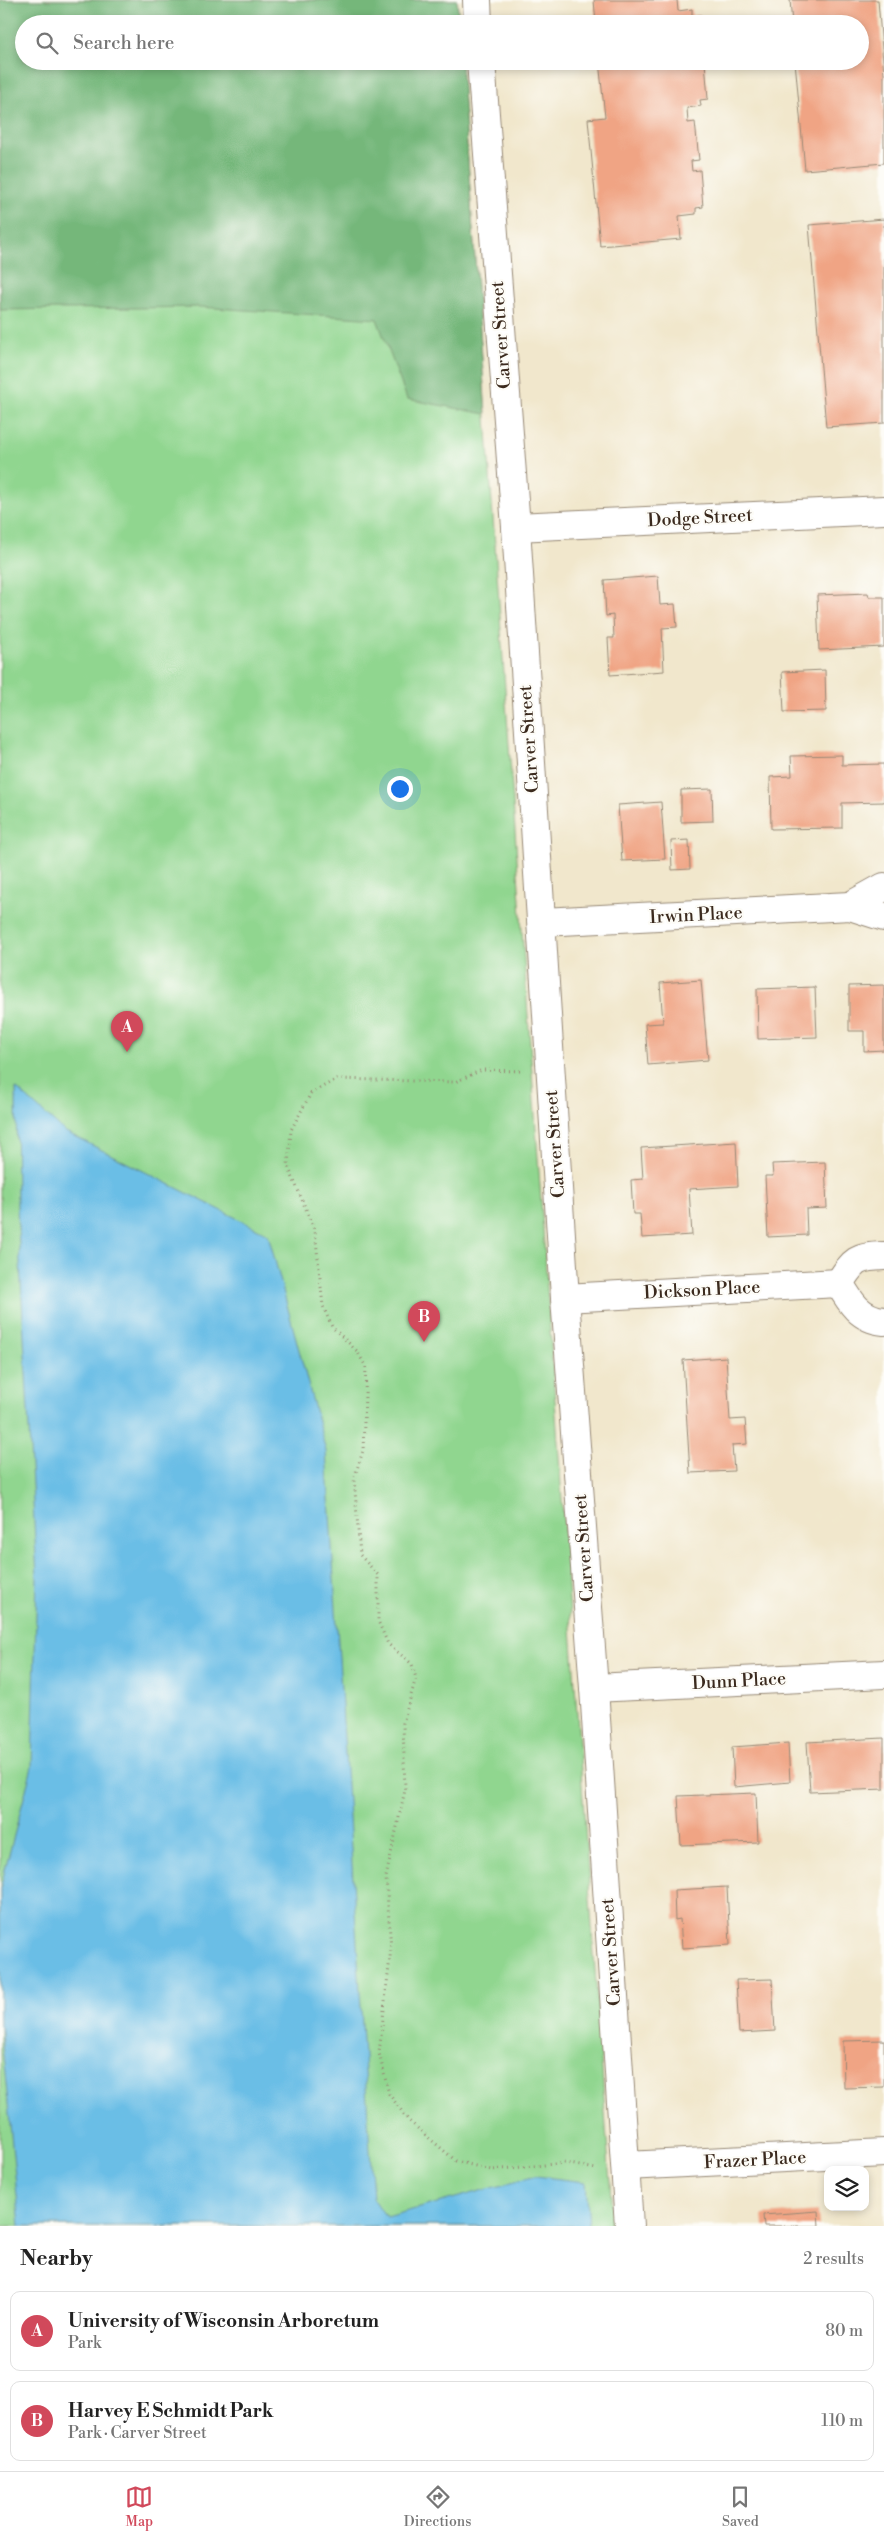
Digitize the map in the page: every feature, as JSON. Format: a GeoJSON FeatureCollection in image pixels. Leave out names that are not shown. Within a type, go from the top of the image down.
{"type":"FeatureCollection","features":[{"type":"Feature","properties":{"kind":"street"},"geometry":{"type":"LineString","coordinates":[[477,0],[478,15]]}},
{"type":"Feature","properties":{"kind":"street","name":"Carver Street"},"geometry":{"type":"LineString","coordinates":[[482,70],[516,527],[565,1298],[594,1688],[629,2226]]}},
{"type":"Feature","properties":{"kind":"street","name":"Dodge Street"},"geometry":{"type":"LineString","coordinates":[[516,527],[884,510]]}},
{"type":"Feature","properties":{"kind":"street","name":"Irwin Place"},"geometry":{"type":"LineString","coordinates":[[850,906],[884,887]]}},
{"type":"Feature","properties":{"kind":"street","name":"Irwin Place"},"geometry":{"type":"LineString","coordinates":[[542,922],[850,906],[884,918]]}},
{"type":"Feature","properties":{"kind":"street"},"geometry":{"type":"LineString","coordinates":[[884,1256],[870,1257],[852,1262],[838,1283],[855,1310],[876,1321],[884,1321]]}},
{"type":"Feature","properties":{"kind":"street","name":"Dickson Place"},"geometry":{"type":"LineString","coordinates":[[565,1298],[838,1283]]}},
{"type":"Feature","properties":{"kind":"street","name":"Dunn Place"},"geometry":{"type":"LineString","coordinates":[[594,1688],[884,1674]]}},
{"type":"Feature","properties":{"kind":"street","name":"Frazer Place"},"geometry":{"type":"LineString","coordinates":[[626,2166],[884,2153]]}},
{"type":"Feature","properties":{"kind":"path"},"geometry":{"type":"LineString","coordinates":[[551,1072],[482,1070],[455,1082],[338,1079],[311,1093],[291,1130],[288,1166],[315,1231],[323,1306],[332,1327],[357,1351],[366,1367],[364,1451],[354,1478],[360,1555],[378,1575],[378,1621],[388,1644],[412,1664],[416,1678],[403,1723],[404,1790],[386,1877],[391,1949],[380,2053],[388,2094],[409,2121],[456,2161],[491,2170],[565,2163],[596,2169],[597,2178]]}},
{"type":"Feature","properties":{"kind":"green space"},"geometry":{"type":"Polygon","coordinates":[[[0,0],[457,0],[458,15],[15,15],[15,70],[462,70],[613,2226],[0,2226],[0,0]]]}},
{"type":"Feature","properties":{"kind":"green space"},"geometry":{"type":"Polygon","coordinates":[[[0,0],[457,0],[458,15],[15,15],[15,70],[462,70],[486,414],[407,399],[377,319],[200,307],[0,310],[0,0]]]}},
{"type":"Feature","properties":{"kind":"water"},"geometry":{"type":"Polygon","coordinates":[[[16,1088],[64,1131],[268,1234],[326,1451],[373,2198],[386,2217],[536,2176],[586,2182],[589,2226],[20,2226],[0,2023],[0,1889],[32,1767],[37,1577],[17,1208],[16,1088]]]}},
{"type":"Feature","properties":{"kind":"building"},"geometry":{"type":"Polygon","coordinates":[[[594,0],[677,0],[678,11],[692,9],[692,15],[595,15],[594,0]]]}},
{"type":"Feature","properties":{"kind":"building"},"geometry":{"type":"Polygon","coordinates":[[[790,0],[878,0],[884,74],[884,163],[805,170],[796,70],[869,70],[869,15],[791,15],[790,0]]]}},
{"type":"Feature","properties":{"kind":"building"},"geometry":{"type":"Polygon","coordinates":[[[600,70],[706,70],[708,99],[700,100],[701,106],[687,108],[688,123],[695,122],[699,160],[691,161],[692,171],[700,170],[703,207],[696,208],[696,214],[679,216],[681,239],[600,246],[588,119],[605,117],[600,70]]]}},
{"type":"Feature","properties":{"kind":"building"},"geometry":{"type":"Polygon","coordinates":[[[884,219],[884,423],[826,427],[809,225],[884,219]]]}},
{"type":"Feature","properties":{"kind":"building"},"geometry":{"type":"Polygon","coordinates":[[[658,576],[660,605],[675,604],[677,627],[662,628],[664,671],[610,675],[608,638],[614,638],[613,615],[606,616],[604,580],[658,576]]]}},
{"type":"Feature","properties":{"kind":"building"},"geometry":{"type":"Polygon","coordinates":[[[868,593],[869,597],[884,597],[884,647],[819,650],[817,595],[868,593]]]}},
{"type":"Feature","properties":{"kind":"building"},"geometry":{"type":"Polygon","coordinates":[[[825,670],[826,711],[784,712],[782,672],[825,670]]]}},
{"type":"Feature","properties":{"kind":"building"},"geometry":{"type":"Polygon","coordinates":[[[842,755],[842,765],[884,764],[884,802],[842,803],[842,828],[771,829],[770,777],[792,776],[791,756],[842,755]]]}},
{"type":"Feature","properties":{"kind":"building"},"geometry":{"type":"Polygon","coordinates":[[[712,789],[713,821],[681,822],[681,790],[712,789]]]}},
{"type":"Feature","properties":{"kind":"building"},"geometry":{"type":"Polygon","coordinates":[[[661,802],[665,859],[622,861],[618,805],[661,802]]]}},
{"type":"Feature","properties":{"kind":"building"},"geometry":{"type":"Polygon","coordinates":[[[689,840],[690,869],[672,870],[671,841],[689,840]]]}},
{"type":"Feature","properties":{"kind":"building"},"geometry":{"type":"Polygon","coordinates":[[[701,980],[708,1060],[648,1065],[645,1024],[663,1023],[660,983],[701,980]]]}},
{"type":"Feature","properties":{"kind":"building"},"geometry":{"type":"Polygon","coordinates":[[[884,985],[884,1050],[864,1051],[864,1031],[849,1031],[849,986],[884,985]]]}},
{"type":"Feature","properties":{"kind":"building"},"geometry":{"type":"Polygon","coordinates":[[[815,987],[817,1037],[758,1039],[757,989],[815,987]]]}},
{"type":"Feature","properties":{"kind":"building"},"geometry":{"type":"Polygon","coordinates":[[[736,1142],[738,1186],[689,1189],[692,1235],[642,1238],[640,1214],[633,1214],[631,1180],[643,1179],[641,1148],[736,1142]]]}},
{"type":"Feature","properties":{"kind":"building"},"geometry":{"type":"Polygon","coordinates":[[[825,1162],[827,1208],[806,1209],[807,1235],[768,1237],[765,1176],[773,1176],[772,1164],[825,1162]]]}},
{"type":"Feature","properties":{"kind":"building"},"geometry":{"type":"Polygon","coordinates":[[[726,1357],[730,1420],[745,1419],[747,1444],[732,1445],[734,1471],[690,1473],[683,1360],[726,1357]]]}},
{"type":"Feature","properties":{"kind":"building"},"geometry":{"type":"Polygon","coordinates":[[[884,1738],[884,1789],[810,1792],[807,1742],[884,1738]]]}},
{"type":"Feature","properties":{"kind":"building"},"geometry":{"type":"Polygon","coordinates":[[[788,1743],[790,1782],[734,1787],[732,1747],[788,1743]]]}},
{"type":"Feature","properties":{"kind":"building"},"geometry":{"type":"Polygon","coordinates":[[[756,1793],[758,1842],[681,1845],[678,1796],[756,1793]]]}},
{"type":"Feature","properties":{"kind":"building"},"geometry":{"type":"Polygon","coordinates":[[[727,1887],[730,1945],[682,1948],[680,1919],[675,1920],[674,1890],[727,1887]]]}},
{"type":"Feature","properties":{"kind":"building"},"geometry":{"type":"Polygon","coordinates":[[[772,1979],[775,2031],[739,2033],[736,1980],[772,1979]]]}},
{"type":"Feature","properties":{"kind":"building"},"geometry":{"type":"Polygon","coordinates":[[[884,2040],[884,2087],[844,2088],[843,2041],[884,2040]]]}},
{"type":"Feature","properties":{"kind":"building"},"geometry":{"type":"Polygon","coordinates":[[[818,2211],[819,2226],[764,2226],[763,2215],[818,2211]]]}},
{"type":"Feature","properties":{"kind":"place","name":"University of Wisconsin Arboretum"},"geometry":{"type":"Point","coordinates":[127,1052]}},
{"type":"Feature","properties":{"kind":"place","name":"Harvey E Schmidt Park"},"geometry":{"type":"Point","coordinates":[424,1342]}}]}
